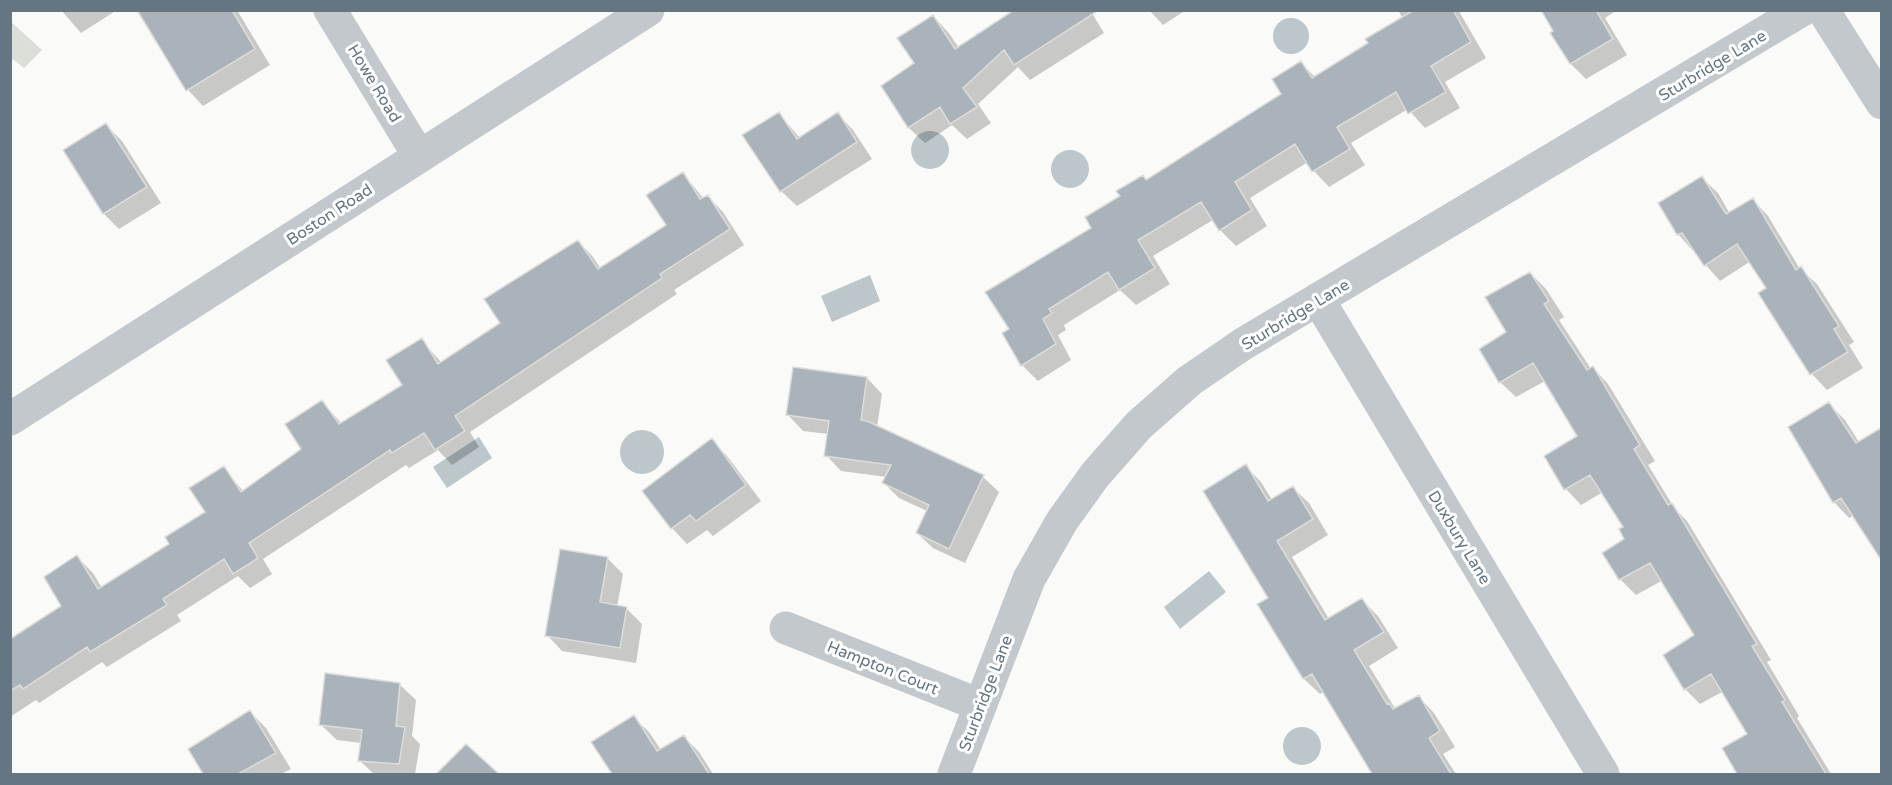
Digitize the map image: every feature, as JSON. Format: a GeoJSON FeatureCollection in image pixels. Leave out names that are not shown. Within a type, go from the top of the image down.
{"type":"FeatureCollection","features":[{"type":"Feature","properties":{"kind":"street","name":"Howe Road"},"geometry":{"type":"LineString","coordinates":[[330,10],[419,156]]}},
{"type":"Feature","properties":{"kind":"street","name":"Boston Road"},"geometry":{"type":"LineString","coordinates":[[10,419],[648,10]]}},
{"type":"Feature","properties":{"kind":"street","name":"Sturbridge Lane"},"geometry":{"type":"LineString","coordinates":[[954,774],[1029,579],[1062,521],[1095,474],[1138,425],[1189,381],[1244,344],[1802,10]]}},
{"type":"Feature","properties":{"kind":"street"},"geometry":{"type":"LineString","coordinates":[[1823,10],[1881,103]]}},
{"type":"Feature","properties":{"kind":"street","name":"Duxbury Lane"},"geometry":{"type":"LineString","coordinates":[[1318,300],[1603,774]]}},
{"type":"Feature","properties":{"kind":"street","name":"Hampton Court"},"geometry":{"type":"LineString","coordinates":[[786,628],[980,705]]}},
{"type":"Feature","properties":{"kind":"shaded area"},"geometry":{"type":"Polygon","coordinates":[[[1291,18],[1304,23],[1309,36],[1304,49],[1291,54],[1278,49],[1273,36],[1278,23],[1291,18]]]}},
{"type":"Feature","properties":{"kind":"shaded area"},"geometry":{"type":"Polygon","coordinates":[[[10,21],[42,50],[24,68],[11,58],[10,21]]]}},
{"type":"Feature","properties":{"kind":"shaded area"},"geometry":{"type":"Polygon","coordinates":[[[930,131],[943,137],[949,150],[943,163],[930,169],[917,163],[911,150],[917,137],[930,131]]]}},
{"type":"Feature","properties":{"kind":"shaded area"},"geometry":{"type":"Polygon","coordinates":[[[1070,150],[1083,156],[1089,169],[1083,182],[1070,188],[1057,182],[1051,169],[1057,156],[1070,150]]]}},
{"type":"Feature","properties":{"kind":"shaded area"},"geometry":{"type":"Polygon","coordinates":[[[870,275],[880,301],[832,322],[821,296],[870,275]]]}},
{"type":"Feature","properties":{"kind":"shaded area"},"geometry":{"type":"Polygon","coordinates":[[[642,430],[657,437],[664,452],[657,467],[642,474],[627,467],[620,452],[627,437],[642,430]]]}},
{"type":"Feature","properties":{"kind":"shaded area"},"geometry":{"type":"Polygon","coordinates":[[[479,437],[492,458],[447,488],[433,467],[479,437]]]}},
{"type":"Feature","properties":{"kind":"shaded area"},"geometry":{"type":"Polygon","coordinates":[[[1209,571],[1226,592],[1180,629],[1164,607],[1209,571]]]}},
{"type":"Feature","properties":{"kind":"shaded area"},"geometry":{"type":"Polygon","coordinates":[[[1302,727],[1316,732],[1321,746],[1316,760],[1302,765],[1288,760],[1283,746],[1288,732],[1302,727]]]}},
{"type":"Feature","properties":{"kind":"building"},"geometry":{"type":"Polygon","coordinates":[[[137,10],[232,10],[255,49],[186,91],[137,10]]]}},
{"type":"Feature","properties":{"kind":"building"},"geometry":{"type":"Polygon","coordinates":[[[1014,10],[1099,10],[1014,65],[1004,50],[963,88],[977,107],[950,124],[940,107],[908,128],[881,86],[914,63],[897,38],[933,15],[955,49],[1014,10]]]}},
{"type":"Feature","properties":{"kind":"building"},"geometry":{"type":"Polygon","coordinates":[[[1414,10],[1453,10],[1471,42],[1431,66],[1446,92],[1408,114],[1396,92],[1337,127],[1350,149],[1312,172],[1295,144],[1235,182],[1252,210],[1219,231],[1201,202],[1138,240],[1155,268],[1119,290],[1108,272],[1049,309],[1052,313],[1043,319],[1056,344],[1021,366],[1002,333],[1009,329],[985,292],[1091,228],[1085,217],[1120,196],[1116,191],[1143,175],[1146,180],[1281,94],[1272,79],[1301,61],[1312,78],[1368,43],[1365,39],[1414,10]]]}},
{"type":"Feature","properties":{"kind":"building"},"geometry":{"type":"Polygon","coordinates":[[[1541,10],[1596,10],[1613,39],[1570,64],[1550,33],[1553,31],[1541,10]]]}},
{"type":"Feature","properties":{"kind":"building"},"geometry":{"type":"Polygon","coordinates":[[[779,112],[797,139],[838,112],[857,142],[780,192],[742,135],[779,112]]]}},
{"type":"Feature","properties":{"kind":"building"},"geometry":{"type":"Polygon","coordinates":[[[106,123],[147,187],[103,214],[63,150],[106,123]]]}},
{"type":"Feature","properties":{"kind":"building"},"geometry":{"type":"Polygon","coordinates":[[[683,172],[700,199],[708,195],[730,229],[660,274],[662,278],[455,416],[465,431],[435,450],[424,433],[392,453],[390,450],[249,543],[258,558],[233,574],[224,559],[163,599],[167,605],[90,652],[87,647],[23,689],[20,685],[10,691],[10,639],[61,606],[44,577],[77,555],[98,589],[169,544],[165,537],[205,512],[189,488],[224,466],[241,492],[301,449],[285,424],[322,400],[339,424],[402,385],[386,360],[422,338],[438,364],[500,323],[484,299],[578,240],[598,269],[666,225],[646,195],[683,172]]]}},
{"type":"Feature","properties":{"kind":"building"},"geometry":{"type":"Polygon","coordinates":[[[1702,176],[1726,214],[1753,198],[1796,270],[1801,266],[1839,326],[1834,329],[1848,352],[1810,375],[1758,293],[1766,288],[1737,244],[1704,266],[1682,233],[1677,235],[1658,203],[1702,176]]]}},
{"type":"Feature","properties":{"kind":"building"},"geometry":{"type":"Polygon","coordinates":[[[1530,272],[1549,301],[1544,304],[1587,370],[1593,366],[1640,445],[1634,449],[1668,505],[1672,503],[1757,644],[1752,646],[1785,700],[1782,702],[1826,774],[1737,774],[1722,748],[1747,734],[1711,674],[1684,690],[1663,655],[1694,635],[1650,563],[1619,580],[1602,553],[1624,539],[1619,529],[1623,527],[1590,475],[1564,490],[1544,456],[1577,436],[1533,363],[1499,383],[1479,349],[1506,332],[1485,297],[1530,272]]]}},
{"type":"Feature","properties":{"kind":"building"},"geometry":{"type":"Polygon","coordinates":[[[793,367],[867,377],[861,420],[984,475],[949,549],[916,533],[929,505],[882,483],[891,465],[824,456],[829,421],[786,415],[793,367]]]}},
{"type":"Feature","properties":{"kind":"building"},"geometry":{"type":"Polygon","coordinates":[[[1829,402],[1856,443],[1881,428],[1881,560],[1841,498],[1833,503],[1788,427],[1829,402]]]}},
{"type":"Feature","properties":{"kind":"building"},"geometry":{"type":"Polygon","coordinates":[[[712,438],[746,485],[696,521],[690,515],[671,529],[642,491],[712,438]]]}},
{"type":"Feature","properties":{"kind":"building"},"geometry":{"type":"Polygon","coordinates":[[[1246,464],[1268,501],[1293,486],[1313,519],[1277,541],[1325,620],[1362,598],[1384,632],[1354,650],[1387,704],[1389,703],[1393,709],[1419,695],[1440,731],[1429,738],[1451,774],[1372,774],[1312,674],[1303,679],[1257,604],[1268,598],[1203,491],[1246,464]]]}},
{"type":"Feature","properties":{"kind":"building"},"geometry":{"type":"Polygon","coordinates":[[[560,549],[608,557],[600,602],[627,607],[620,648],[545,636],[560,549]]]}},
{"type":"Feature","properties":{"kind":"building"},"geometry":{"type":"Polygon","coordinates":[[[325,673],[400,683],[396,726],[405,727],[399,764],[358,761],[362,730],[319,725],[325,673]]]}},
{"type":"Feature","properties":{"kind":"building"},"geometry":{"type":"Polygon","coordinates":[[[250,710],[276,753],[238,774],[203,774],[188,749],[250,710]]]}},
{"type":"Feature","properties":{"kind":"building"},"geometry":{"type":"Polygon","coordinates":[[[634,715],[657,751],[684,735],[709,774],[612,774],[591,742],[634,715]]]}},
{"type":"Feature","properties":{"kind":"building"},"geometry":{"type":"Polygon","coordinates":[[[466,744],[499,774],[436,774],[466,744]]]}}]}
